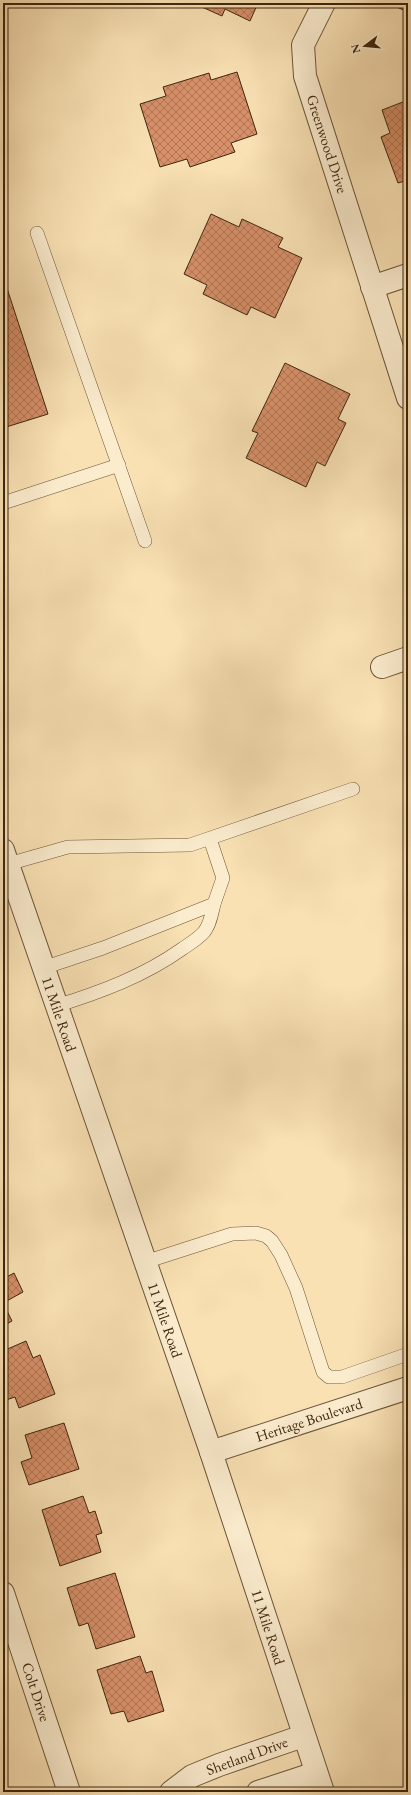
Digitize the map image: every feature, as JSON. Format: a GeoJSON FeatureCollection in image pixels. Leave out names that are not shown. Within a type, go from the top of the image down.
{"type":"FeatureCollection","features":[{"type":"Feature","properties":{"kind":"street","name":"Greenwood Drive"},"geometry":{"type":"LineString","coordinates":[[324,3],[303,45],[305,76],[408,398]]}},
{"type":"Feature","properties":{"kind":"street"},"geometry":{"type":"LineString","coordinates":[[372,287],[408,275]]}},
{"type":"Feature","properties":{"kind":"street"},"geometry":{"type":"LineString","coordinates":[[382,667],[408,658]]}},
{"type":"Feature","properties":{"kind":"street","name":"11 Mile Road"},"geometry":{"type":"LineString","coordinates":[[5,857],[211,1452],[303,1736],[320,1782]]}},
{"type":"Feature","properties":{"kind":"street","name":"Heritage Boulevard"},"geometry":{"type":"LineString","coordinates":[[211,1452],[408,1388]]}},
{"type":"Feature","properties":{"kind":"street","name":"Colt Drive"},"geometry":{"type":"LineString","coordinates":[[3,1593],[69,1792]]}},
{"type":"Feature","properties":{"kind":"street","name":"Shetland Drive"},"geometry":{"type":"LineString","coordinates":[[171,1792],[192,1776],[303,1736]]}},
{"type":"Feature","properties":{"kind":"street"},"geometry":{"type":"LineString","coordinates":[[258,1792],[320,1782]]}},
{"type":"Feature","properties":{"kind":"lane"},"geometry":{"type":"LineString","coordinates":[[37,233],[145,541]]}},
{"type":"Feature","properties":{"kind":"lane"},"geometry":{"type":"LineString","coordinates":[[3,503],[118,465]]}},
{"type":"Feature","properties":{"kind":"lane"},"geometry":{"type":"LineString","coordinates":[[5,857],[68,847],[190,845],[353,789]]}},
{"type":"Feature","properties":{"kind":"lane"},"geometry":{"type":"LineString","coordinates":[[56,1006],[91,995],[142,974],[161,964],[204,932],[209,923],[223,878],[210,839]]}},
{"type":"Feature","properties":{"kind":"lane"},"geometry":{"type":"LineString","coordinates":[[43,968],[103,948],[214,904]]}},
{"type":"Feature","properties":{"kind":"lane"},"geometry":{"type":"LineString","coordinates":[[145,1262],[232,1234],[256,1233],[266,1236],[272,1241],[281,1255],[296,1288],[324,1372],[329,1377],[342,1377],[408,1354]]}},
{"type":"Feature","properties":{"kind":"building"},"geometry":{"type":"Polygon","coordinates":[[[193,3],[258,3],[250,21],[225,9],[222,16],[193,3]]]}},
{"type":"Feature","properties":{"kind":"building"},"geometry":{"type":"Polygon","coordinates":[[[408,3],[408,12],[390,4],[408,3]]]}},
{"type":"Feature","properties":{"kind":"building"},"geometry":{"type":"Polygon","coordinates":[[[237,72],[257,134],[231,143],[235,152],[190,167],[187,159],[160,167],[140,104],[166,96],[163,87],[209,73],[211,80],[237,72]]]}},
{"type":"Feature","properties":{"kind":"building"},"geometry":{"type":"Polygon","coordinates":[[[408,100],[408,190],[405,181],[398,183],[381,137],[390,133],[382,110],[408,100]]]}},
{"type":"Feature","properties":{"kind":"building"},"geometry":{"type":"Polygon","coordinates":[[[211,214],[239,227],[242,219],[283,238],[278,247],[302,258],[275,318],[251,307],[247,315],[203,294],[207,285],[184,274],[211,214]]]}},
{"type":"Feature","properties":{"kind":"building"},"geometry":{"type":"Polygon","coordinates":[[[3,276],[48,414],[3,428],[3,276]]]}},
{"type":"Feature","properties":{"kind":"building"},"geometry":{"type":"Polygon","coordinates":[[[285,363],[350,394],[338,419],[346,423],[325,466],[317,462],[306,487],[246,458],[258,433],[252,431],[285,363]]]}},
{"type":"Feature","properties":{"kind":"building"},"geometry":{"type":"Polygon","coordinates":[[[14,1273],[23,1292],[3,1303],[3,1279],[14,1273]]]}},
{"type":"Feature","properties":{"kind":"building"},"geometry":{"type":"Polygon","coordinates":[[[3,1303],[12,1321],[3,1326],[3,1303]]]}},
{"type":"Feature","properties":{"kind":"building"},"geometry":{"type":"Polygon","coordinates":[[[26,1341],[33,1358],[40,1355],[55,1394],[19,1408],[15,1397],[3,1401],[3,1351],[26,1341]]]}},
{"type":"Feature","properties":{"kind":"building"},"geometry":{"type":"Polygon","coordinates":[[[64,1423],[79,1469],[29,1485],[21,1462],[32,1458],[25,1435],[64,1423]]]}},
{"type":"Feature","properties":{"kind":"building"},"geometry":{"type":"Polygon","coordinates":[[[83,1496],[89,1513],[95,1511],[102,1533],[96,1535],[101,1552],[60,1566],[42,1510],[83,1496]]]}},
{"type":"Feature","properties":{"kind":"building"},"geometry":{"type":"Polygon","coordinates":[[[115,1573],[135,1637],[96,1649],[88,1623],[79,1626],[67,1588],[115,1573]]]}},
{"type":"Feature","properties":{"kind":"building"},"geometry":{"type":"Polygon","coordinates":[[[140,1656],[146,1673],[152,1671],[164,1711],[128,1722],[124,1711],[111,1714],[97,1670],[140,1656]]]}}]}
